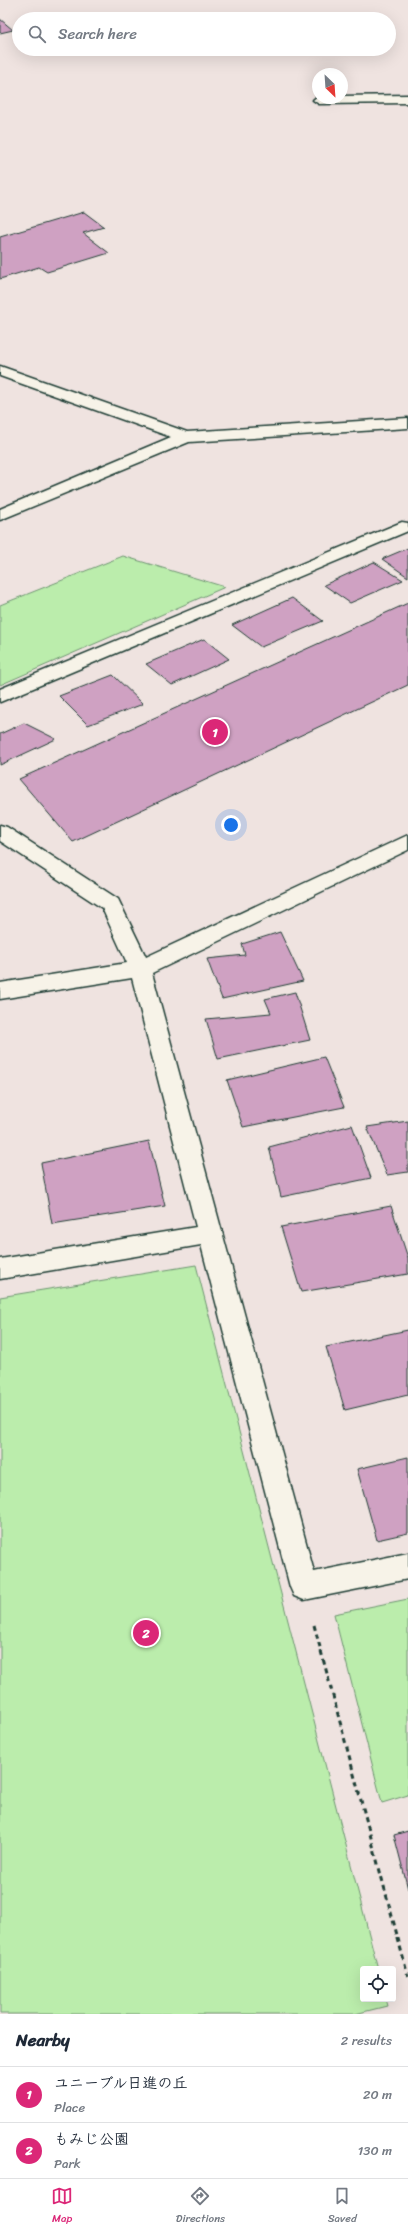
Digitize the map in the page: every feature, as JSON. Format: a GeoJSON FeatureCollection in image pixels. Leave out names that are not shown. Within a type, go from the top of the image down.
{"type":"FeatureCollection","features":[{"type":"Feature","properties":{"kind":"street"},"geometry":{"type":"LineString","coordinates":[[348,100],[408,99]]}},
{"type":"Feature","properties":{"kind":"street"},"geometry":{"type":"LineString","coordinates":[[0,371],[186,437]]}},
{"type":"Feature","properties":{"kind":"street"},"geometry":{"type":"LineString","coordinates":[[0,515],[186,437],[408,423]]}},
{"type":"Feature","properties":{"kind":"street"},"geometry":{"type":"LineString","coordinates":[[0,696],[402,527]]}},
{"type":"Feature","properties":{"kind":"street"},"geometry":{"type":"LineString","coordinates":[[0,832],[111,904],[140,969],[304,1587],[408,1566]]}},
{"type":"Feature","properties":{"kind":"street"},"geometry":{"type":"LineString","coordinates":[[0,991],[140,969],[408,842]]}},
{"type":"Feature","properties":{"kind":"street"},"geometry":{"type":"LineString","coordinates":[[0,1269],[211,1234]]}},
{"type":"Feature","properties":{"kind":"path"},"geometry":{"type":"LineString","coordinates":[[304,1587],[408,1976]]}},
{"type":"Feature","properties":{"kind":"green space"},"geometry":{"type":"Polygon","coordinates":[[[123,556],[225,587],[0,685],[0,605],[123,556]]]}},
{"type":"Feature","properties":{"kind":"green space"},"geometry":{"type":"Polygon","coordinates":[[[196,1265],[377,1966],[360,1966],[360,2002],[386,2002],[387,2006],[355,2014],[0,2014],[0,1297],[196,1265]]]}},
{"type":"Feature","properties":{"kind":"green space"},"geometry":{"type":"Polygon","coordinates":[[[408,1599],[408,1795],[382,1803],[334,1614],[408,1599]]]}},
{"type":"Feature","properties":{"kind":"building"},"geometry":{"type":"Polygon","coordinates":[[[0,19],[12,30],[0,33],[0,19]]]}},
{"type":"Feature","properties":{"kind":"building"},"geometry":{"type":"Polygon","coordinates":[[[84,212],[104,227],[83,233],[109,253],[47,272],[39,267],[0,279],[0,237],[84,212]]]}},
{"type":"Feature","properties":{"kind":"building"},"geometry":{"type":"Polygon","coordinates":[[[408,548],[408,577],[382,559],[408,548]]]}},
{"type":"Feature","properties":{"kind":"building"},"geometry":{"type":"Polygon","coordinates":[[[374,562],[403,580],[350,603],[324,585],[374,562]]]}},
{"type":"Feature","properties":{"kind":"building"},"geometry":{"type":"Polygon","coordinates":[[[292,598],[323,621],[261,647],[232,625],[292,598]]]}},
{"type":"Feature","properties":{"kind":"building"},"geometry":{"type":"Polygon","coordinates":[[[408,603],[408,685],[73,842],[19,779],[408,603]]]}},
{"type":"Feature","properties":{"kind":"building"},"geometry":{"type":"Polygon","coordinates":[[[204,639],[229,659],[172,685],[146,664],[204,639]]]}},
{"type":"Feature","properties":{"kind":"building"},"geometry":{"type":"Polygon","coordinates":[[[113,675],[143,704],[88,725],[59,696],[113,675]]]}},
{"type":"Feature","properties":{"kind":"building"},"geometry":{"type":"Polygon","coordinates":[[[24,723],[56,739],[0,765],[0,734],[24,723]]]}},
{"type":"Feature","properties":{"kind":"building"},"geometry":{"type":"Polygon","coordinates":[[[280,932],[303,981],[222,999],[207,959],[245,955],[242,944],[280,932]]]}},
{"type":"Feature","properties":{"kind":"building"},"geometry":{"type":"Polygon","coordinates":[[[295,992],[310,1040],[218,1059],[206,1019],[271,1013],[265,999],[295,992]]]}},
{"type":"Feature","properties":{"kind":"building"},"geometry":{"type":"Polygon","coordinates":[[[324,1057],[344,1107],[243,1127],[227,1080],[324,1057]]]}},
{"type":"Feature","properties":{"kind":"building"},"geometry":{"type":"Polygon","coordinates":[[[408,1121],[408,1172],[387,1175],[367,1127],[408,1121]]]}},
{"type":"Feature","properties":{"kind":"building"},"geometry":{"type":"Polygon","coordinates":[[[352,1125],[371,1178],[281,1197],[269,1147],[352,1125]]]}},
{"type":"Feature","properties":{"kind":"building"},"geometry":{"type":"Polygon","coordinates":[[[149,1141],[165,1206],[52,1224],[41,1163],[149,1141]]]}},
{"type":"Feature","properties":{"kind":"building"},"geometry":{"type":"Polygon","coordinates":[[[391,1206],[408,1258],[408,1274],[301,1292],[281,1227],[391,1206]]]}},
{"type":"Feature","properties":{"kind":"building"},"geometry":{"type":"Polygon","coordinates":[[[408,1330],[408,1395],[345,1410],[326,1347],[408,1330]]]}},
{"type":"Feature","properties":{"kind":"building"},"geometry":{"type":"Polygon","coordinates":[[[408,1457],[408,1533],[377,1540],[357,1469],[408,1457]]]}},
{"type":"Feature","properties":{"kind":"building"},"geometry":{"type":"Polygon","coordinates":[[[408,1831],[408,1889],[394,1835],[408,1831]]]}},
{"type":"Feature","properties":{"kind":"place","name":"ユニーブル日進の丘"},"geometry":{"type":"Point","coordinates":[215,732]}},
{"type":"Feature","properties":{"kind":"place","name":"もみじ公園"},"geometry":{"type":"Point","coordinates":[146,1633]}}]}
